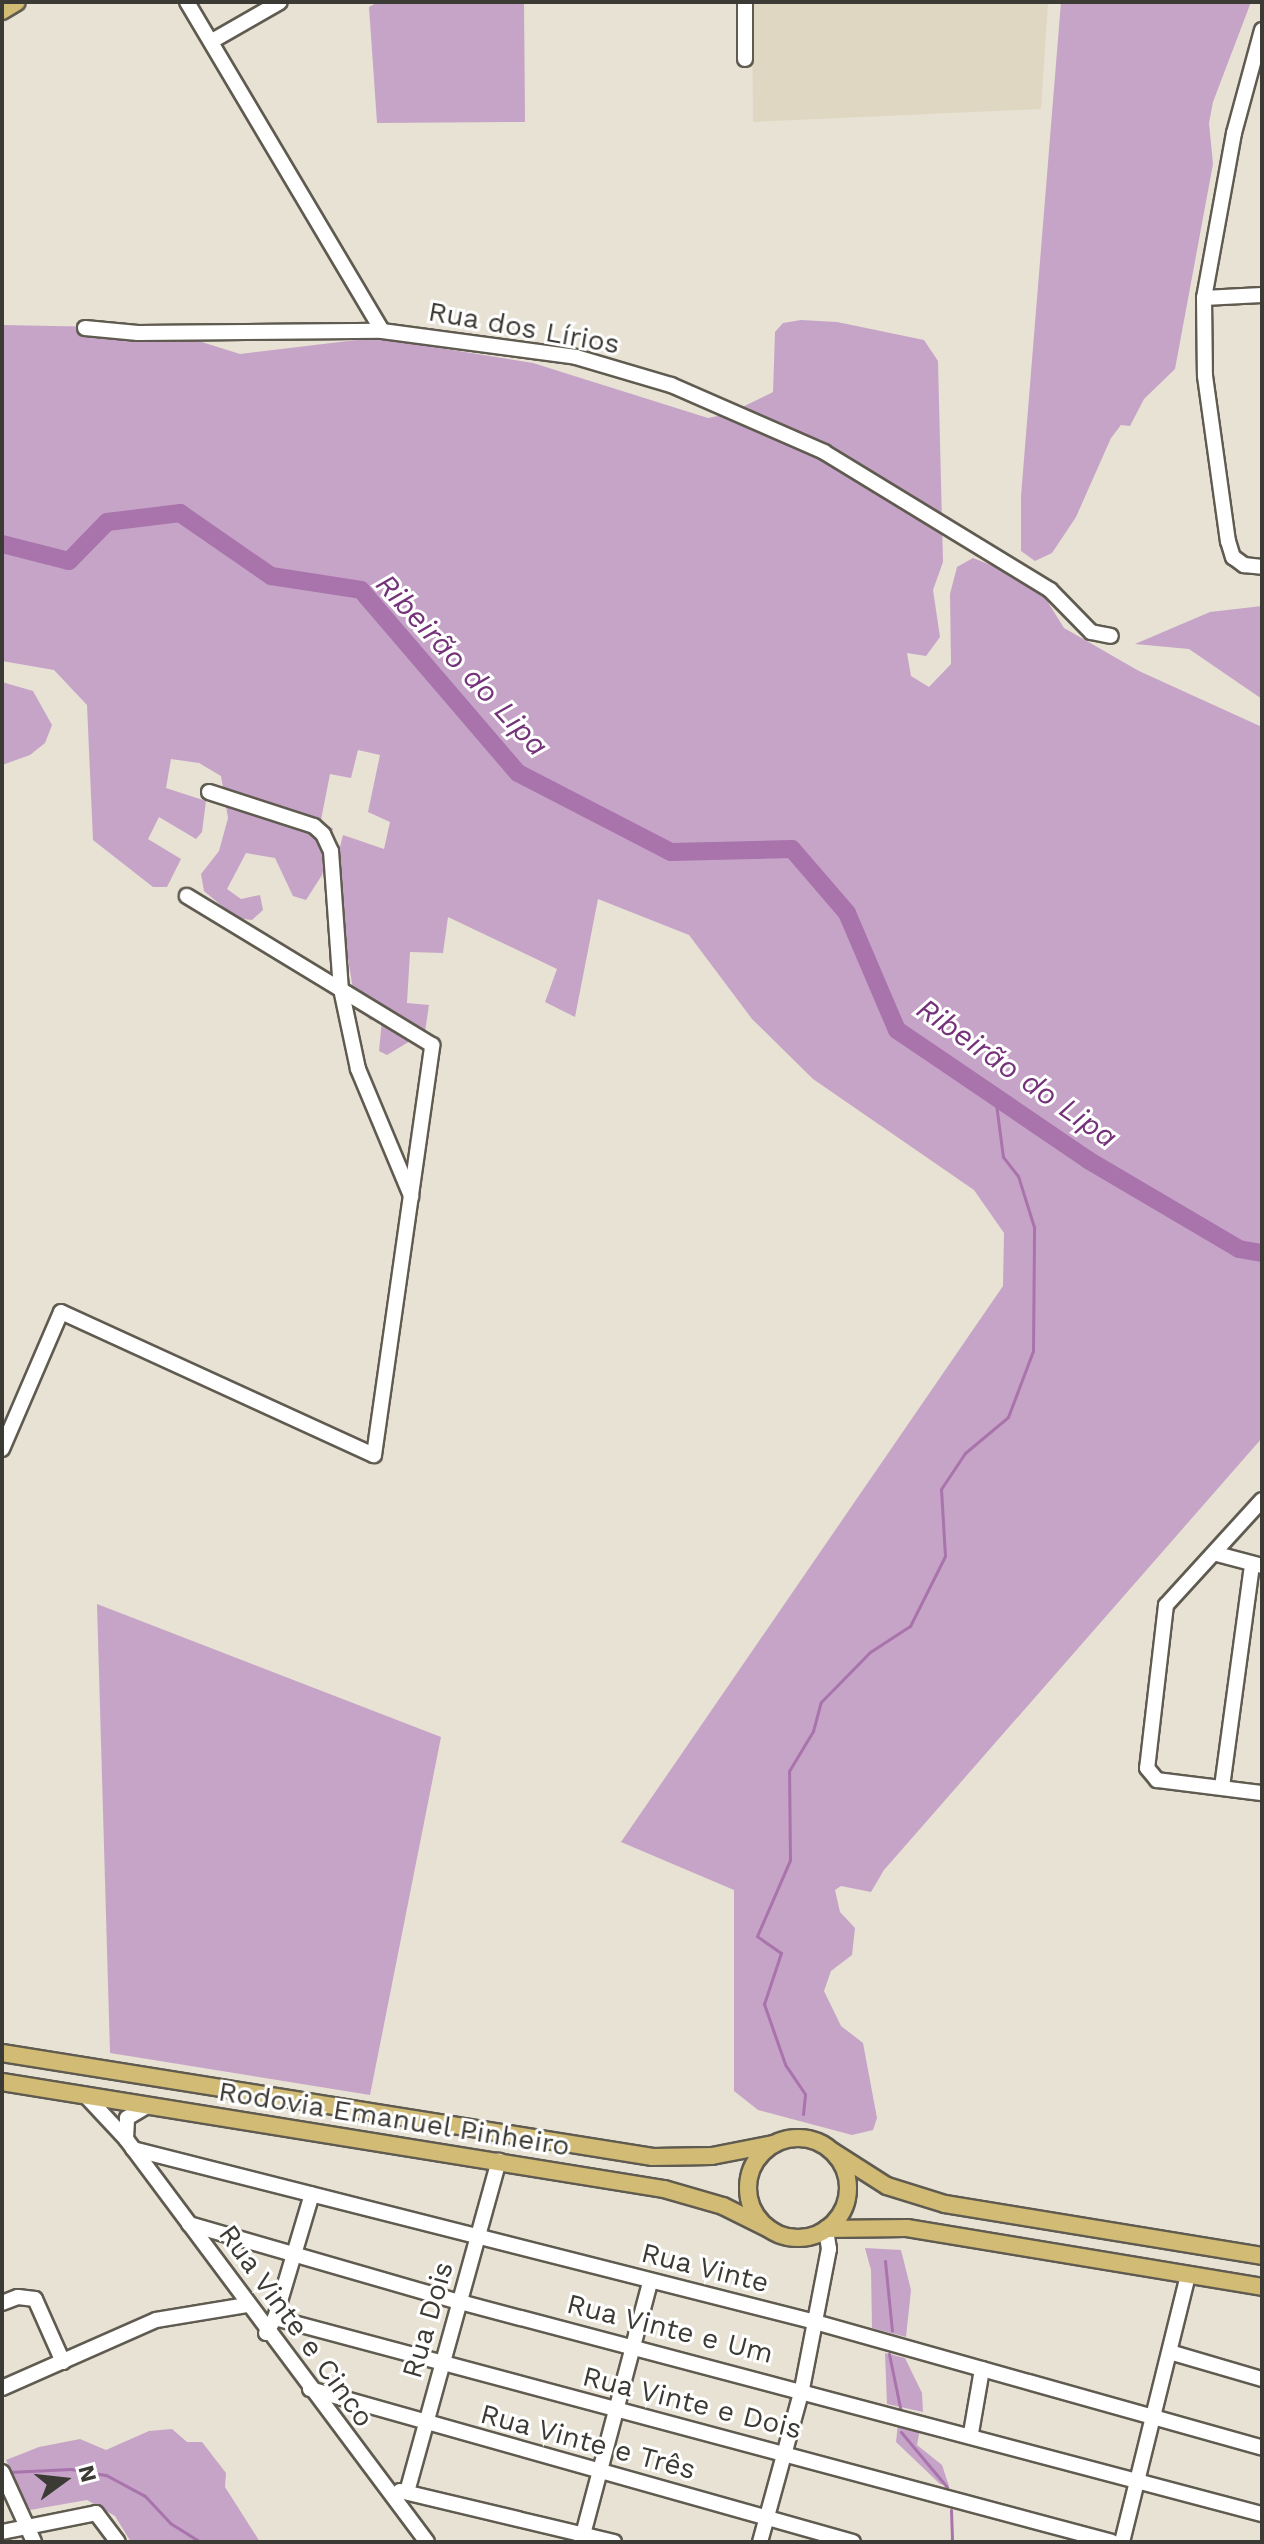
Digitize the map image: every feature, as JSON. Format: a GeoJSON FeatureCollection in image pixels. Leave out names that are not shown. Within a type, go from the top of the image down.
{"type":"FeatureCollection","features":[{"type":"Feature","properties":{"kind":"main road"},"geometry":{"type":"LineString","coordinates":[[2,11],[17,2]]}},
{"type":"Feature","properties":{"kind":"main road","name":"Rodovia Emanuel Pinheiro"},"geometry":{"type":"LineString","coordinates":[[2,2053],[653,2157],[712,2156],[773,2144]]}},
{"type":"Feature","properties":{"kind":"main road","name":"Rodovia Emanuel Pinheiro"},"geometry":{"type":"LineString","coordinates":[[2,2082],[692,2195],[771,2230]]}},
{"type":"Feature","properties":{"kind":"main road"},"geometry":{"type":"LineString","coordinates":[[1262,2256],[945,2204],[887,2186],[832,2151],[804,2138],[773,2144],[755,2163],[748,2189],[754,2212],[771,2230],[789,2237],[826,2229],[907,2228],[1262,2287]]}},
{"type":"Feature","properties":{"kind":"main road"},"geometry":{"type":"LineString","coordinates":[[826,2229],[840,2215],[847,2194],[844,2171],[832,2151]]}},
{"type":"Feature","properties":{"kind":"street"},"geometry":{"type":"LineString","coordinates":[[187,2],[382,331]]}},
{"type":"Feature","properties":{"kind":"street"},"geometry":{"type":"LineString","coordinates":[[212,41],[280,2]]}},
{"type":"Feature","properties":{"kind":"street"},"geometry":{"type":"LineString","coordinates":[[745,2],[745,59]]}},
{"type":"Feature","properties":{"kind":"street"},"geometry":{"type":"LineString","coordinates":[[1262,30],[1204,298],[1211,432],[1233,557],[1262,567]]}},
{"type":"Feature","properties":{"kind":"street"},"geometry":{"type":"LineString","coordinates":[[1204,298],[1262,295]]}},
{"type":"Feature","properties":{"kind":"street","name":"Rua dos Lírios"},"geometry":{"type":"LineString","coordinates":[[85,328],[138,333],[382,331],[576,357],[671,385],[824,452],[1050,590],[1091,632],[1111,636]]}},
{"type":"Feature","properties":{"kind":"street"},"geometry":{"type":"LineString","coordinates":[[209,792],[314,826],[323,834],[331,851],[341,989],[358,1069],[397,1154],[413,1205]]}},
{"type":"Feature","properties":{"kind":"street"},"geometry":{"type":"LineString","coordinates":[[2,1449],[61,1312],[374,1455],[413,1205],[432,1045],[187,896]]}},
{"type":"Feature","properties":{"kind":"street"},"geometry":{"type":"LineString","coordinates":[[1262,1500],[1217,1554],[1166,1605],[1147,1768],[1157,1780],[1262,1793]]}},
{"type":"Feature","properties":{"kind":"street"},"geometry":{"type":"LineString","coordinates":[[1217,1554],[1257,1566],[1222,1787]]}},
{"type":"Feature","properties":{"kind":"street","name":"Rua Vinte e Cinco"},"geometry":{"type":"LineString","coordinates":[[85,2095],[129,2144],[266,2333],[427,2542]]}},
{"type":"Feature","properties":{"kind":"street"},"geometry":{"type":"LineString","coordinates":[[129,2144],[127,2118],[147,2106]]}},
{"type":"Feature","properties":{"kind":"street","name":"Rua Vinte"},"geometry":{"type":"LineString","coordinates":[[129,2144],[650,2282],[815,2322],[1262,2448]]}},
{"type":"Feature","properties":{"kind":"street","name":"Rua Dois"},"geometry":{"type":"LineString","coordinates":[[407,2492],[499,2161]]}},
{"type":"Feature","properties":{"kind":"street"},"geometry":{"type":"LineString","coordinates":[[266,2333],[275,2318],[312,2194]]}},
{"type":"Feature","properties":{"kind":"street","name":"Rua Vinte e Um"},"geometry":{"type":"LineString","coordinates":[[189,2224],[460,2302],[971,2433],[1262,2514]]}},
{"type":"Feature","properties":{"kind":"street"},"geometry":{"type":"LineString","coordinates":[[760,2542],[802,2389],[829,2249],[826,2229]]}},
{"type":"Feature","properties":{"kind":"street"},"geometry":{"type":"LineString","coordinates":[[1122,2542],[1173,2353],[1188,2275]]}},
{"type":"Feature","properties":{"kind":"street"},"geometry":{"type":"LineString","coordinates":[[582,2538],[630,2346],[650,2282]]}},
{"type":"Feature","properties":{"kind":"street"},"geometry":{"type":"LineString","coordinates":[[2,2303],[18,2297],[35,2299],[63,2362]]}},
{"type":"Feature","properties":{"kind":"street"},"geometry":{"type":"LineString","coordinates":[[2,2388],[156,2320],[247,2305]]}},
{"type":"Feature","properties":{"kind":"street","name":"Rua Vinte e Dois"},"geometry":{"type":"LineString","coordinates":[[275,2318],[1112,2542]]}},
{"type":"Feature","properties":{"kind":"street"},"geometry":{"type":"LineString","coordinates":[[1173,2353],[1262,2379]]}},
{"type":"Feature","properties":{"kind":"street"},"geometry":{"type":"LineString","coordinates":[[971,2433],[982,2369]]}},
{"type":"Feature","properties":{"kind":"street","name":"Rua Vinte e Três"},"geometry":{"type":"LineString","coordinates":[[310,2389],[426,2425],[600,2469],[767,2521],[853,2542]]}},
{"type":"Feature","properties":{"kind":"street"},"geometry":{"type":"LineString","coordinates":[[3,2474],[34,2542]]}},
{"type":"Feature","properties":{"kind":"street"},"geometry":{"type":"LineString","coordinates":[[383,2486],[582,2538],[614,2542]]}},
{"type":"Feature","properties":{"kind":"street"},"geometry":{"type":"LineString","coordinates":[[2,2532],[96,2513],[118,2542]]}},
{"type":"Feature","properties":{"kind":"shaded area"},"geometry":{"type":"Polygon","coordinates":[[[378,2],[524,2],[525,122],[377,123],[369,7],[378,2]]]}},
{"type":"Feature","properties":{"kind":"shaded area"},"geometry":{"type":"Polygon","coordinates":[[[752,2],[1048,2],[1041,109],[753,122],[752,2]]]}},
{"type":"Feature","properties":{"kind":"shaded area"},"geometry":{"type":"Polygon","coordinates":[[[1061,2],[1251,2],[1213,102],[1209,123],[1213,164],[1175,369],[1144,399],[1130,426],[1121,425],[1111,438],[1076,517],[1052,553],[1035,561],[1021,551],[1021,496],[1061,2]]]}},
{"type":"Feature","properties":{"kind":"shaded area"},"geometry":{"type":"Polygon","coordinates":[[[801,320],[837,322],[924,340],[938,361],[943,562],[933,590],[940,637],[926,656],[907,653],[911,676],[929,687],[951,664],[950,594],[957,567],[973,558],[1036,583],[1064,628],[1139,671],[1262,727],[1262,1438],[884,1870],[871,1892],[841,1886],[835,1890],[840,1912],[855,1928],[852,1955],[831,1971],[824,1991],[841,2026],[863,2043],[877,2118],[873,2130],[852,2135],[758,2110],[734,2091],[734,1890],[621,1842],[1003,1286],[1004,1233],[974,1190],[813,1079],[752,1019],[689,935],[598,899],[575,1017],[545,1002],[557,969],[448,917],[443,953],[410,952],[407,1003],[429,1005],[425,1032],[387,1055],[379,1051],[382,1020],[370,1020],[355,1002],[334,871],[343,835],[384,849],[390,822],[368,812],[380,755],[358,750],[351,778],[330,774],[320,825],[333,828],[322,875],[306,900],[293,896],[275,858],[246,853],[227,889],[241,899],[260,895],[263,910],[252,920],[236,918],[204,891],[201,874],[219,851],[228,818],[221,776],[199,763],[171,759],[166,788],[206,801],[202,832],[196,839],[159,817],[148,839],[181,859],[167,887],[153,887],[93,840],[87,705],[54,670],[2,661],[2,325],[157,328],[240,354],[365,339],[403,342],[533,363],[708,418],[728,414],[773,392],[775,332],[783,323],[801,320]]]}},
{"type":"Feature","properties":{"kind":"shaded area"},"geometry":{"type":"Polygon","coordinates":[[[1262,606],[1262,699],[1189,649],[1135,644],[1210,612],[1262,606]]]}},
{"type":"Feature","properties":{"kind":"shaded area"},"geometry":{"type":"Polygon","coordinates":[[[2,682],[33,691],[52,725],[45,743],[30,755],[2,765],[2,682]]]}},
{"type":"Feature","properties":{"kind":"shaded area"},"geometry":{"type":"Polygon","coordinates":[[[97,1604],[441,1737],[370,2095],[110,2053],[97,1604]]]}},
{"type":"Feature","properties":{"kind":"shaded area"},"geometry":{"type":"Polygon","coordinates":[[[865,2248],[901,2250],[911,2290],[906,2337],[872,2328],[871,2270],[865,2248]]]}},
{"type":"Feature","properties":{"kind":"shaded area"},"geometry":{"type":"Polygon","coordinates":[[[885,2353],[905,2358],[922,2393],[923,2412],[887,2404],[885,2353]]]}},
{"type":"Feature","properties":{"kind":"shaded area"},"geometry":{"type":"Polygon","coordinates":[[[898,2423],[920,2429],[917,2445],[942,2465],[949,2486],[940,2484],[896,2442],[898,2423]]]}},
{"type":"Feature","properties":{"kind":"shaded area"},"geometry":{"type":"Polygon","coordinates":[[[172,2429],[187,2442],[202,2442],[226,2473],[225,2487],[260,2542],[131,2542],[115,2516],[87,2500],[30,2510],[6,2460],[39,2447],[80,2439],[106,2450],[149,2431],[172,2429]]]}},
{"type":"Feature","properties":{"kind":"waterway","name":"Ribeirão do Lipa"},"geometry":{"type":"LineString","coordinates":[[2,544],[69,561],[107,522],[180,513],[271,576],[361,590],[518,773],[671,852],[792,849],[847,913],[897,1030],[1088,1160],[1239,1249],[1262,1253]]}},
{"type":"Feature","properties":{"kind":"waterway"},"geometry":{"type":"LineString","coordinates":[[803,2114],[805,2094],[785,2064],[764,2004],[781,1953],[757,1936],[790,1860],[789,1771],[813,1731],[821,1702],[870,1652],[910,1626],[945,1556],[941,1489],[965,1453],[1008,1417],[1033,1351],[1034,1227],[1018,1176],[1003,1157],[995,1096]]}},
{"type":"Feature","properties":{"kind":"waterway"},"geometry":{"type":"LineString","coordinates":[[885,2261],[892,2331]]}},
{"type":"Feature","properties":{"kind":"waterway"},"geometry":{"type":"LineString","coordinates":[[889,2354],[901,2412]]}},
{"type":"Feature","properties":{"kind":"waterway"},"geometry":{"type":"LineString","coordinates":[[901,2432],[947,2487]]}},
{"type":"Feature","properties":{"kind":"waterway"},"geometry":{"type":"LineString","coordinates":[[9,2472],[71,2469],[106,2475],[145,2496],[170,2523],[201,2542]]}},
{"type":"Feature","properties":{"kind":"waterway"},"geometry":{"type":"LineString","coordinates":[[951,2510],[952,2542]]}}]}
